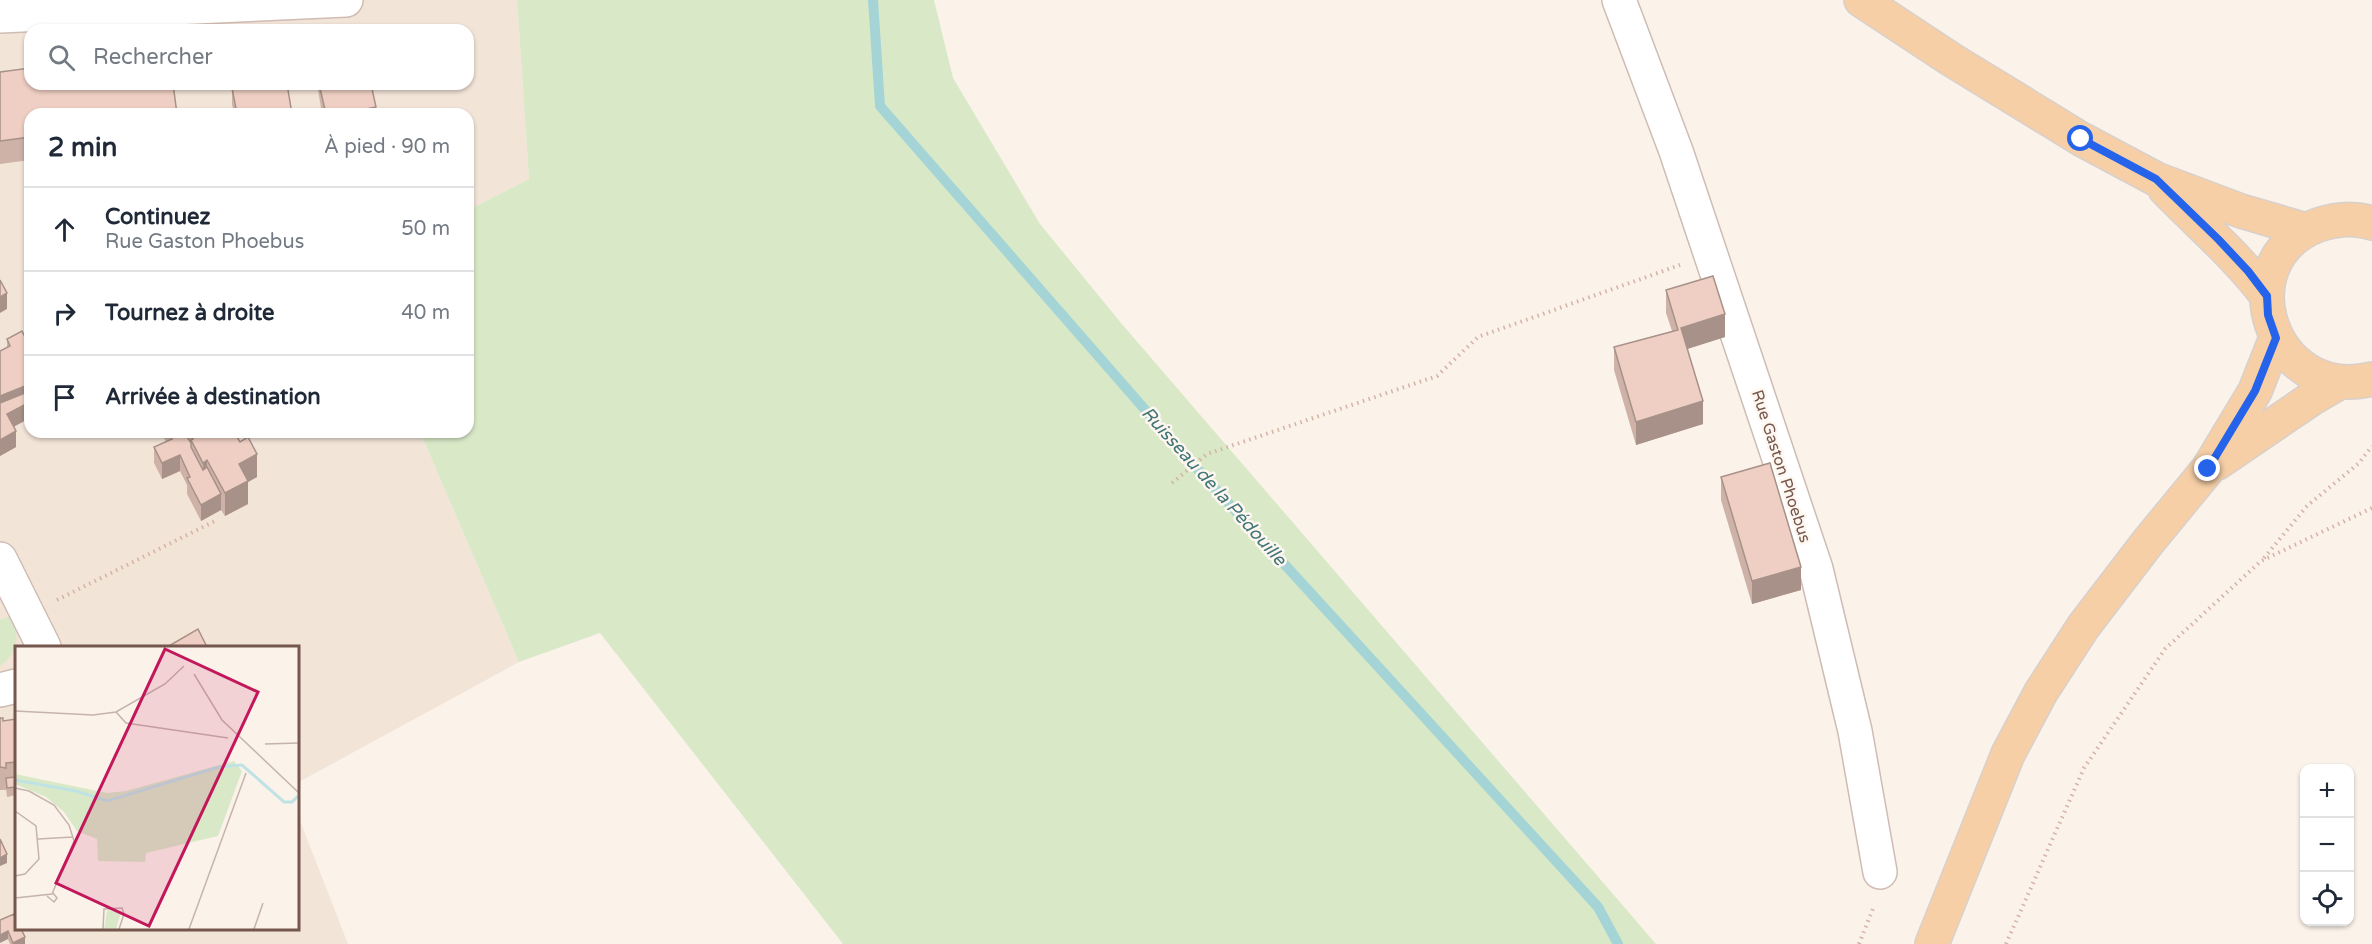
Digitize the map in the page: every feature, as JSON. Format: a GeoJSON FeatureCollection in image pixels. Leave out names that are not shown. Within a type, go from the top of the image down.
{"type":"FeatureCollection","features":[{"type":"Feature","properties":{"kind":"main road"},"geometry":{"type":"LineString","coordinates":[[1861,0],[1952,60],[2081,139],[2156,179],[2241,211],[2306,230]]}},
{"type":"Feature","properties":{"kind":"main road"},"geometry":{"type":"LineString","coordinates":[[2156,179],[2226,247],[2267,296]]}},
{"type":"Feature","properties":{"kind":"main road"},"geometry":{"type":"LineString","coordinates":[[2369,219],[2334,219],[2306,230],[2285,249],[2273,269],[2267,296],[2268,315],[2276,338],[2289,357],[2304,369],[2321,378],[2340,382],[2372,379]]}},
{"type":"Feature","properties":{"kind":"main road"},"geometry":{"type":"LineString","coordinates":[[1932,944],[2008,754],[2041,692],[2083,627],[2208,469],[2255,391],[2276,338]]}},
{"type":"Feature","properties":{"kind":"main road"},"geometry":{"type":"LineString","coordinates":[[2208,469],[2340,382]]}},
{"type":"Feature","properties":{"kind":"street"},"geometry":{"type":"LineString","coordinates":[[0,16],[346,0]]}},
{"type":"Feature","properties":{"kind":"street","name":"Rue Gaston Phoebus"},"geometry":{"type":"LineString","coordinates":[[1619,0],[1712,254],[1816,569],[1855,731],[1880,872]]}},
{"type":"Feature","properties":{"kind":"street"},"geometry":{"type":"LineString","coordinates":[[0,558],[44,646]]}},
{"type":"Feature","properties":{"kind":"street"},"geometry":{"type":"LineString","coordinates":[[0,690],[15,686]]}},
{"type":"Feature","properties":{"kind":"path"},"geometry":{"type":"LineString","coordinates":[[1172,483],[1207,454],[1437,375],[1478,337],[1712,254]]}},
{"type":"Feature","properties":{"kind":"path"},"geometry":{"type":"LineString","coordinates":[[2006,944],[2079,778],[2090,758],[2165,649],[2261,561],[2307,506],[2360,463],[2372,446]]}},
{"type":"Feature","properties":{"kind":"path"},"geometry":{"type":"LineString","coordinates":[[2261,561],[2372,508]]}},
{"type":"Feature","properties":{"kind":"path"},"geometry":{"type":"LineString","coordinates":[[28,614],[214,521]]}},
{"type":"Feature","properties":{"kind":"path"},"geometry":{"type":"LineString","coordinates":[[1859,944],[1876,898],[1880,872]]}},
{"type":"Feature","properties":{"kind":"shaded area"},"geometry":{"type":"Polygon","coordinates":[[[0,0],[517,0],[529,179],[474,207],[474,108],[24,108],[24,438],[423,438],[519,662],[298,782],[298,646],[15,646],[15,929],[298,929],[298,816],[348,944],[0,944],[0,0]]]}},
{"type":"Feature","properties":{"kind":"green space"},"geometry":{"type":"Polygon","coordinates":[[[517,0],[934,0],[953,78],[1040,224],[1121,323],[1656,944],[843,944],[600,633],[519,662],[423,438],[474,438],[474,207],[529,179],[517,0]]]}},
{"type":"Feature","properties":{"kind":"green space"},"geometry":{"type":"Polygon","coordinates":[[[11,615],[16,629],[16,643],[11,655],[0,666],[0,620],[11,615]]]}},
{"type":"Feature","properties":{"kind":"building"},"geometry":{"type":"Polygon","coordinates":[[[24,69],[24,90],[174,90],[176,108],[24,108],[24,138],[0,141],[0,72],[24,69]]]}},
{"type":"Feature","properties":{"kind":"building"},"geometry":{"type":"Polygon","coordinates":[[[232,90],[288,90],[291,108],[236,108],[232,90]]]}},
{"type":"Feature","properties":{"kind":"building"},"geometry":{"type":"Polygon","coordinates":[[[320,90],[372,90],[376,107],[371,108],[325,108],[320,90]]]}},
{"type":"Feature","properties":{"kind":"building"},"geometry":{"type":"Polygon","coordinates":[[[1713,276],[1725,314],[1681,328],[1703,401],[1636,422],[1614,347],[1678,330],[1666,290],[1713,276]]]}},
{"type":"Feature","properties":{"kind":"building"},"geometry":{"type":"Polygon","coordinates":[[[0,280],[7,293],[0,297],[0,280]]]}},
{"type":"Feature","properties":{"kind":"building"},"geometry":{"type":"Polygon","coordinates":[[[22,331],[24,335],[24,386],[0,396],[0,351],[10,346],[7,339],[22,331]]]}},
{"type":"Feature","properties":{"kind":"building"},"geometry":{"type":"Polygon","coordinates":[[[24,393],[24,405],[7,414],[16,431],[0,440],[0,403],[24,393]]]}},
{"type":"Feature","properties":{"kind":"building"},"geometry":{"type":"Polygon","coordinates":[[[188,438],[203,470],[207,467],[221,494],[201,505],[187,478],[190,477],[180,455],[162,463],[154,447],[172,439],[188,438]]]}},
{"type":"Feature","properties":{"kind":"building"},"geometry":{"type":"Polygon","coordinates":[[[238,438],[240,442],[249,438],[257,454],[239,464],[248,481],[225,493],[207,460],[203,463],[191,440],[238,438]]]}},
{"type":"Feature","properties":{"kind":"building"},"geometry":{"type":"Polygon","coordinates":[[[1770,463],[1801,567],[1752,581],[1721,477],[1770,463]]]}},
{"type":"Feature","properties":{"kind":"building"},"geometry":{"type":"Polygon","coordinates":[[[198,629],[206,646],[169,646],[198,629]]]}},
{"type":"Feature","properties":{"kind":"building"},"geometry":{"type":"Polygon","coordinates":[[[0,718],[3,718],[3,721],[15,719],[15,762],[6,763],[6,768],[0,767],[0,718]]]}},
{"type":"Feature","properties":{"kind":"building"},"geometry":{"type":"Polygon","coordinates":[[[15,777],[15,787],[7,788],[6,778],[15,777]]]}},
{"type":"Feature","properties":{"kind":"building"},"geometry":{"type":"Polygon","coordinates":[[[0,839],[7,854],[0,858],[0,839]]]}},
{"type":"Feature","properties":{"kind":"building"},"geometry":{"type":"Polygon","coordinates":[[[14,914],[15,929],[21,929],[25,937],[13,943],[8,931],[0,935],[0,920],[14,914]]]}},
{"type":"Feature","properties":{"kind":"waterway","name":"Ruisseau de la Pédouille"},"geometry":{"type":"LineString","coordinates":[[873,0],[880,106],[1189,460],[1598,907],[1618,944]]}},
{"type":"Feature","properties":{"kind":"route"},"geometry":{"type":"LineString","coordinates":[[2081,139],[2156,179],[2218,239],[2248,271],[2267,296],[2268,315],[2276,338],[2255,391],[2208,469]]}}]}
